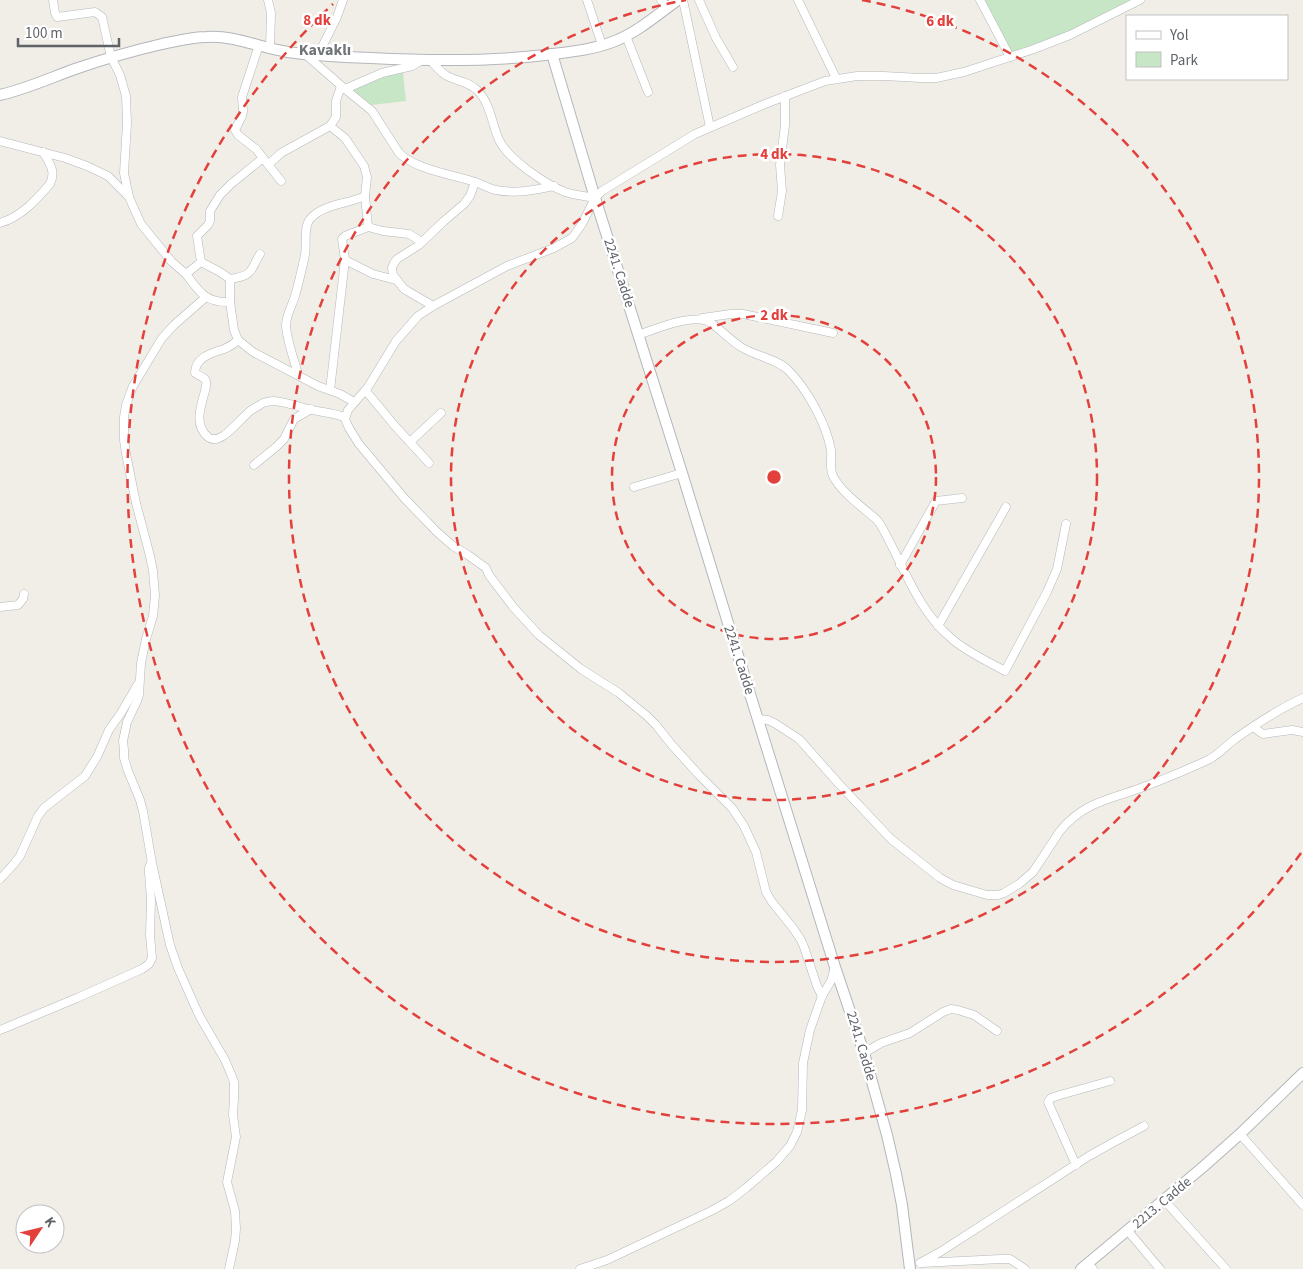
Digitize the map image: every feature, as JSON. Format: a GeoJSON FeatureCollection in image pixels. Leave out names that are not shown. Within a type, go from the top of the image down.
{"type":"FeatureCollection","features":[{"type":"Feature","properties":{"kind":"street"},"geometry":{"type":"LineString","coordinates":[[53,0],[57,18],[95,12],[102,17],[111,57],[120,75],[126,96],[127,123],[124,173],[129,197],[141,224],[198,290],[206,297],[221,302],[230,302]]}},
{"type":"Feature","properties":{"kind":"street"},"geometry":{"type":"LineString","coordinates":[[268,0],[271,13],[270,48]]}},
{"type":"Feature","properties":{"kind":"street"},"geometry":{"type":"LineString","coordinates":[[318,55],[337,17],[343,0]]}},
{"type":"Feature","properties":{"kind":"street"},"geometry":{"type":"LineString","coordinates":[[587,0],[602,45]]}},
{"type":"Feature","properties":{"kind":"street"},"geometry":{"type":"LineString","coordinates":[[0,95],[111,57],[172,42],[207,36],[238,39],[288,52],[318,55],[426,60],[481,60],[552,54],[616,41],[626,36],[664,4],[678,0]]}},
{"type":"Feature","properties":{"kind":"street"},"geometry":{"type":"LineString","coordinates":[[683,0],[710,127]]}},
{"type":"Feature","properties":{"kind":"street"},"geometry":{"type":"LineString","coordinates":[[698,0],[716,38],[733,67]]}},
{"type":"Feature","properties":{"kind":"street"},"geometry":{"type":"LineString","coordinates":[[798,0],[836,78]]}},
{"type":"Feature","properties":{"kind":"street"},"geometry":{"type":"LineString","coordinates":[[980,0],[1010,57]]}},
{"type":"Feature","properties":{"kind":"street"},"geometry":{"type":"LineString","coordinates":[[822,996],[801,940],[766,892],[756,852],[744,826],[732,808],[670,744],[647,716],[619,693],[581,669],[539,635],[514,608],[489,575],[486,568],[453,546],[437,532],[405,499],[359,444],[348,428],[345,417],[354,402],[366,391],[396,341],[418,316],[507,266],[554,248],[572,238],[582,224],[595,198],[612,185],[680,142],[710,127],[785,96],[836,78],[870,76],[943,77],[964,72],[1070,35],[1140,0]]}},
{"type":"Feature","properties":{"kind":"street"},"geometry":{"type":"LineString","coordinates":[[626,36],[648,92]]}},
{"type":"Feature","properties":{"kind":"street"},"geometry":{"type":"LineString","coordinates":[[259,45],[242,97],[242,116],[235,130],[238,135],[250,143],[281,181]]}},
{"type":"Feature","properties":{"kind":"street"},"geometry":{"type":"LineString","coordinates":[[305,54],[372,111],[393,145],[404,157],[419,166],[474,182],[494,190],[512,192],[534,191],[554,186]]}},
{"type":"Feature","properties":{"kind":"street","name":"2241. Cadde"},"geometry":{"type":"LineString","coordinates":[[552,54],[595,198],[864,1053],[887,1135],[913,1265]]}},
{"type":"Feature","properties":{"kind":"street"},"geometry":{"type":"LineString","coordinates":[[201,262],[197,236],[208,225],[210,211],[231,184],[266,161],[330,126],[336,117],[336,101],[343,87],[426,60]]}},
{"type":"Feature","properties":{"kind":"street"},"geometry":{"type":"LineString","coordinates":[[426,60],[448,76],[468,83],[478,91],[484,98],[504,150],[519,164],[565,192],[595,198]]}},
{"type":"Feature","properties":{"kind":"street"},"geometry":{"type":"LineString","coordinates":[[778,216],[782,190],[780,165],[785,124],[785,96]]}},
{"type":"Feature","properties":{"kind":"street"},"geometry":{"type":"LineString","coordinates":[[330,126],[345,138],[364,166],[367,177],[365,196],[368,227]]}},
{"type":"Feature","properties":{"kind":"street"},"geometry":{"type":"LineString","coordinates":[[0,141],[87,166],[108,176],[129,197]]}},
{"type":"Feature","properties":{"kind":"street"},"geometry":{"type":"LineString","coordinates":[[0,223],[11,219],[24,210],[50,184],[53,173],[43,152]]}},
{"type":"Feature","properties":{"kind":"street"},"geometry":{"type":"LineString","coordinates":[[433,306],[404,289],[393,275],[392,268],[394,262],[419,245],[464,204],[470,196],[474,182]]}},
{"type":"Feature","properties":{"kind":"street"},"geometry":{"type":"LineString","coordinates":[[298,374],[288,340],[286,325],[295,297],[305,253],[307,222],[314,215],[325,209],[355,201],[365,196]]}},
{"type":"Feature","properties":{"kind":"street"},"geometry":{"type":"LineString","coordinates":[[330,390],[345,260],[341,242],[342,238],[368,227],[409,234],[422,242]]}},
{"type":"Feature","properties":{"kind":"street"},"geometry":{"type":"LineString","coordinates":[[201,262],[230,279],[247,275],[254,267],[260,254]]}},
{"type":"Feature","properties":{"kind":"street"},"geometry":{"type":"LineString","coordinates":[[345,260],[372,274],[396,280]]}},
{"type":"Feature","properties":{"kind":"street"},"geometry":{"type":"LineString","coordinates":[[186,274],[201,262]]}},
{"type":"Feature","properties":{"kind":"street"},"geometry":{"type":"LineString","coordinates":[[230,279],[230,302],[234,330],[238,340],[253,352],[318,386],[340,394],[354,402]]}},
{"type":"Feature","properties":{"kind":"street"},"geometry":{"type":"LineString","coordinates":[[206,297],[162,338],[133,386],[124,417],[126,454],[155,583],[154,605],[144,647],[137,702],[127,722],[125,731],[124,758],[144,811],[152,863],[167,934],[178,968],[200,1017],[225,1060],[234,1082],[233,1115],[236,1137],[227,1182],[235,1211],[236,1229],[229,1269]]}},
{"type":"Feature","properties":{"kind":"street"},"geometry":{"type":"LineString","coordinates":[[638,335],[682,321],[731,314],[743,314],[833,333]]}},
{"type":"Feature","properties":{"kind":"street"},"geometry":{"type":"LineString","coordinates":[[698,319],[710,322],[747,351],[785,367],[794,377],[820,417],[831,452],[832,475],[841,487],[880,524],[900,565],[925,608],[938,626],[959,645],[1005,671],[1047,592],[1057,569],[1066,524]]}},
{"type":"Feature","properties":{"kind":"street"},"geometry":{"type":"LineString","coordinates":[[238,340],[225,348],[207,355],[195,368],[195,373],[204,379],[207,386],[200,406],[199,418],[203,431],[208,438],[214,439],[224,436],[252,409],[265,402],[274,401],[345,417]]}},
{"type":"Feature","properties":{"kind":"street"},"geometry":{"type":"LineString","coordinates":[[366,391],[380,410],[429,463]]}},
{"type":"Feature","properties":{"kind":"street"},"geometry":{"type":"LineString","coordinates":[[254,465],[284,438],[294,419],[310,409]]}},
{"type":"Feature","properties":{"kind":"street"},"geometry":{"type":"LineString","coordinates":[[410,442],[441,413]]}},
{"type":"Feature","properties":{"kind":"street"},"geometry":{"type":"LineString","coordinates":[[634,487],[682,473]]}},
{"type":"Feature","properties":{"kind":"street"},"geometry":{"type":"LineString","coordinates":[[900,565],[936,501],[962,498]]}},
{"type":"Feature","properties":{"kind":"street"},"geometry":{"type":"LineString","coordinates":[[938,626],[1006,507]]}},
{"type":"Feature","properties":{"kind":"street"},"geometry":{"type":"LineString","coordinates":[[0,607],[18,605],[23,600],[24,594]]}},
{"type":"Feature","properties":{"kind":"street"},"geometry":{"type":"LineString","coordinates":[[0,879],[20,856],[38,816],[44,808],[79,781],[89,770],[109,730],[140,683]]}},
{"type":"Feature","properties":{"kind":"street"},"geometry":{"type":"LineString","coordinates":[[758,719],[768,720],[799,739],[887,835],[940,878],[964,889],[978,893],[998,895],[1012,888],[1033,872],[1060,831],[1084,810],[1094,804],[1139,789],[1216,756],[1235,739],[1286,706],[1303,698]]}},
{"type":"Feature","properties":{"kind":"street"},"geometry":{"type":"LineString","coordinates":[[1253,727],[1263,734],[1292,730],[1303,732]]}},
{"type":"Feature","properties":{"kind":"street"},"geometry":{"type":"LineString","coordinates":[[0,1030],[77,998],[142,969],[149,964],[152,958],[149,868],[152,863]]}},
{"type":"Feature","properties":{"kind":"street"},"geometry":{"type":"LineString","coordinates":[[580,1269],[607,1260],[711,1212],[746,1188],[776,1162],[790,1146],[797,1132],[802,1110],[803,1062],[810,1030],[822,996],[831,981],[836,967]]}},
{"type":"Feature","properties":{"kind":"street"},"geometry":{"type":"LineString","coordinates":[[864,1053],[918,1029],[943,1012],[951,1009],[974,1016],[997,1031]]}},
{"type":"Feature","properties":{"kind":"street","name":"2213. Cadde"},"geometry":{"type":"LineString","coordinates":[[1088,1267],[1240,1134],[1303,1073]]}},
{"type":"Feature","properties":{"kind":"street"},"geometry":{"type":"LineString","coordinates":[[1076,1165],[1048,1102],[1051,1098],[1110,1081]]}},
{"type":"Feature","properties":{"kind":"street"},"geometry":{"type":"LineString","coordinates":[[913,1265],[940,1252],[1076,1165],[1144,1126]]}},
{"type":"Feature","properties":{"kind":"street"},"geometry":{"type":"LineString","coordinates":[[1240,1134],[1303,1205]]}},
{"type":"Feature","properties":{"kind":"street"},"geometry":{"type":"LineString","coordinates":[[1164,1201],[1226,1269]]}},
{"type":"Feature","properties":{"kind":"street"},"geometry":{"type":"LineString","coordinates":[[1128,1231],[1160,1269]]}},
{"type":"Feature","properties":{"kind":"street"},"geometry":{"type":"LineString","coordinates":[[913,1265],[1001,1258],[1010,1259],[1025,1269]]}},
{"type":"Feature","properties":{"kind":"green space"},"geometry":{"type":"Polygon","coordinates":[[[982,0],[1136,0],[1091,24],[1012,54],[982,0]]]}},
{"type":"Feature","properties":{"kind":"green space"},"geometry":{"type":"Polygon","coordinates":[[[403,72],[406,101],[371,105],[358,98],[351,89],[380,76],[403,72]]]}},
{"type":"Feature","properties":{"kind":"district","name":"Kavaklı"},"geometry":{"type":"Point","coordinates":[325,50]}}]}
